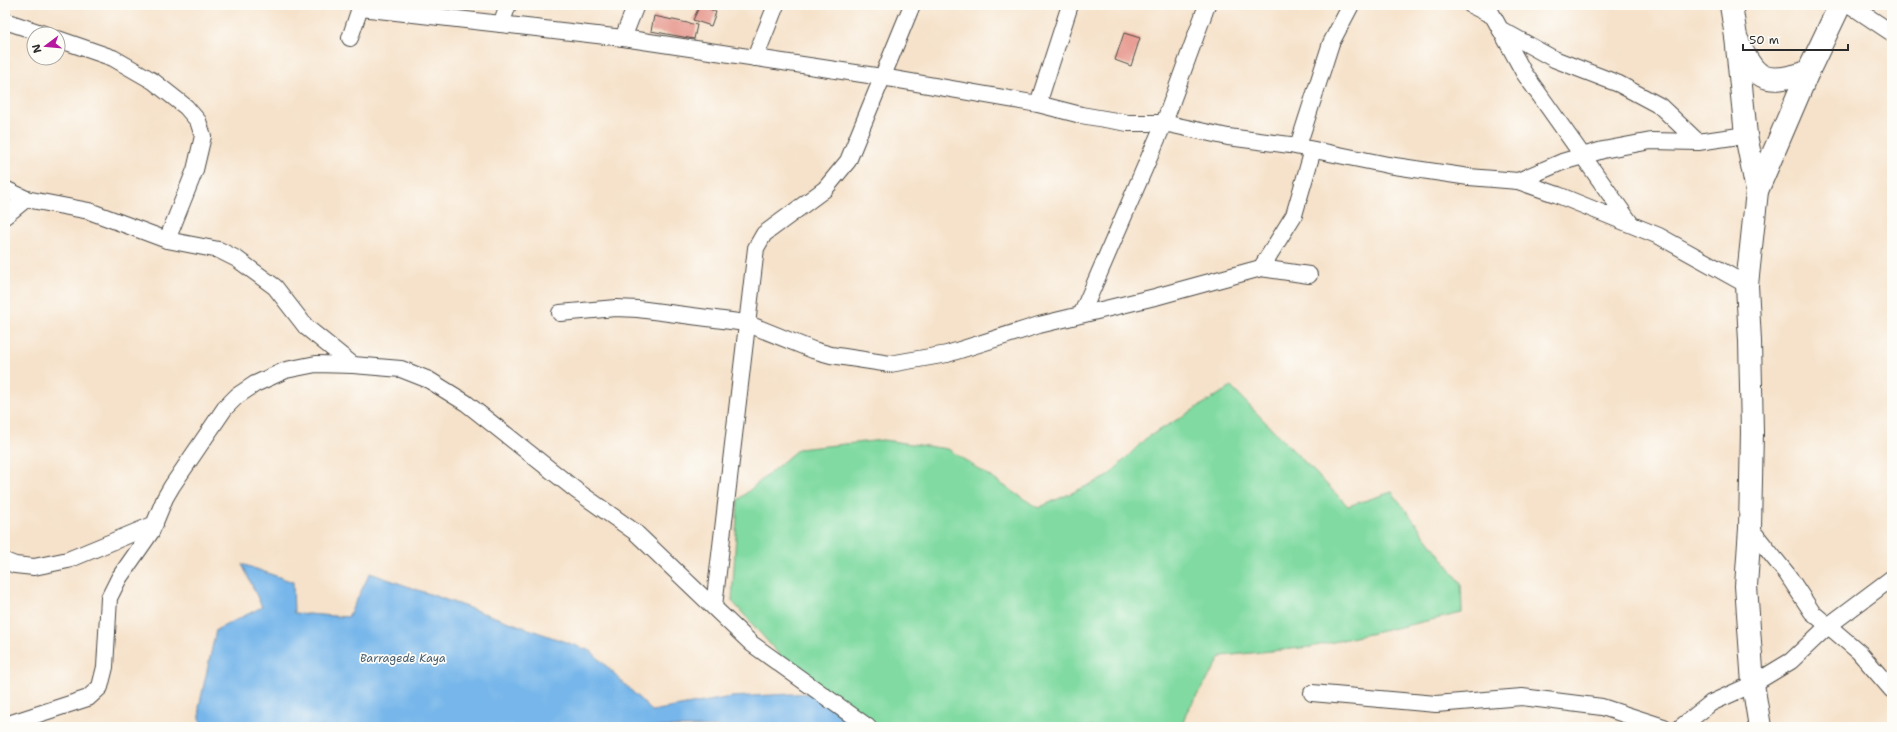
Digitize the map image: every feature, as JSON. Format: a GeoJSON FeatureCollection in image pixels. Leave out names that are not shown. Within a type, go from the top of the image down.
{"type":"FeatureCollection","features":[{"type":"Feature","properties":{"kind":"main road"},"geometry":{"type":"LineString","coordinates":[[1731,5],[1736,37],[1746,135],[1757,191]]}},
{"type":"Feature","properties":{"kind":"main road"},"geometry":{"type":"LineString","coordinates":[[1760,727],[1752,684],[1746,586],[1750,528],[1752,432],[1747,285],[1757,191],[1808,72],[1840,5]]}},
{"type":"Feature","properties":{"kind":"main road"},"geometry":{"type":"LineString","coordinates":[[1736,37],[1746,61],[1753,70],[1761,75],[1772,80],[1787,79],[1808,72]]}},
{"type":"Feature","properties":{"kind":"street"},"geometry":{"type":"LineString","coordinates":[[501,24],[508,5]]}},
{"type":"Feature","properties":{"kind":"street"},"geometry":{"type":"LineString","coordinates":[[623,38],[636,5]]}},
{"type":"Feature","properties":{"kind":"street"},"geometry":{"type":"LineString","coordinates":[[755,58],[776,5]]}},
{"type":"Feature","properties":{"kind":"street"},"geometry":{"type":"LineString","coordinates":[[714,606],[756,248],[764,234],[825,188],[848,161],[912,5]]}},
{"type":"Feature","properties":{"kind":"street"},"geometry":{"type":"LineString","coordinates":[[1038,104],[1070,5]]}},
{"type":"Feature","properties":{"kind":"street"},"geometry":{"type":"LineString","coordinates":[[1082,314],[1164,123],[1207,5]]}},
{"type":"Feature","properties":{"kind":"street"},"geometry":{"type":"LineString","coordinates":[[1261,268],[1294,215],[1305,148],[1331,43],[1351,5]]}},
{"type":"Feature","properties":{"kind":"street"},"geometry":{"type":"LineString","coordinates":[[1471,5],[1489,10],[1524,73],[1631,224]]}},
{"type":"Feature","properties":{"kind":"street"},"geometry":{"type":"LineString","coordinates":[[1850,5],[1892,33]]}},
{"type":"Feature","properties":{"kind":"street"},"geometry":{"type":"LineString","coordinates":[[350,38],[361,6],[623,38],[882,77],[1038,104],[1081,115],[1128,123],[1164,123],[1228,137],[1305,148],[1388,165],[1469,177],[1518,181],[1558,194],[1660,236],[1747,285]]}},
{"type":"Feature","properties":{"kind":"street"},"geometry":{"type":"LineString","coordinates":[[5,21],[26,28]]}},
{"type":"Feature","properties":{"kind":"street"},"geometry":{"type":"LineString","coordinates":[[1500,29],[1554,59],[1619,84],[1660,106],[1698,142]]}},
{"type":"Feature","properties":{"kind":"street"},"geometry":{"type":"LineString","coordinates":[[66,42],[113,58],[153,81],[186,107],[198,121],[203,136],[195,170],[167,240]]}},
{"type":"Feature","properties":{"kind":"street"},"geometry":{"type":"LineString","coordinates":[[1518,181],[1562,162],[1651,141],[1698,142],[1746,135]]}},
{"type":"Feature","properties":{"kind":"street"},"geometry":{"type":"LineString","coordinates":[[5,189],[26,199],[89,211],[167,240],[219,250],[237,259],[275,287],[306,327],[353,365]]}},
{"type":"Feature","properties":{"kind":"street"},"geometry":{"type":"LineString","coordinates":[[5,216],[26,199]]}},
{"type":"Feature","properties":{"kind":"street"},"geometry":{"type":"LineString","coordinates":[[560,313],[616,308],[638,309],[746,323],[813,350],[831,355],[890,364],[947,354],[1039,325],[1155,297],[1261,268],[1309,275]]}},
{"type":"Feature","properties":{"kind":"street"},"geometry":{"type":"LineString","coordinates":[[5,725],[88,698],[100,687],[105,667],[110,598],[118,578],[155,524],[165,498],[172,486],[225,408],[237,396],[254,384],[286,370],[316,364],[401,369],[430,380],[466,403],[577,491],[635,532],[714,606],[736,631],[752,644],[868,727]]}},
{"type":"Feature","properties":{"kind":"street"},"geometry":{"type":"LineString","coordinates":[[5,561],[15,565],[34,568],[68,560],[155,524]]}},
{"type":"Feature","properties":{"kind":"street"},"geometry":{"type":"LineString","coordinates":[[1750,528],[1787,574],[1812,612],[1859,652],[1892,690]]}},
{"type":"Feature","properties":{"kind":"street"},"geometry":{"type":"LineString","coordinates":[[1681,727],[1711,703],[1752,684],[1791,661],[1828,626],[1892,578]]}},
{"type":"Feature","properties":{"kind":"street"},"geometry":{"type":"LineString","coordinates":[[1312,693],[1436,704],[1522,697],[1602,707],[1664,727]]}},
{"type":"Feature","properties":{"kind":"green space"},"geometry":{"type":"Polygon","coordinates":[[[1231,387],[1348,506],[1392,492],[1461,583],[1462,613],[1311,647],[1222,656],[1186,713],[1182,727],[855,727],[813,693],[732,601],[738,500],[798,449],[883,440],[948,449],[1038,508],[1107,477],[1145,439],[1231,387]]]}},
{"type":"Feature","properties":{"kind":"water","name":"Barragede Kaya"},"geometry":{"type":"Polygon","coordinates":[[[242,564],[293,582],[294,613],[348,617],[370,573],[591,651],[652,711],[731,697],[813,693],[855,727],[201,727],[199,707],[216,630],[262,607],[242,564]]]}},
{"type":"Feature","properties":{"kind":"building"},"geometry":{"type":"Polygon","coordinates":[[[700,5],[716,12],[711,26],[693,20],[700,5]]]}},
{"type":"Feature","properties":{"kind":"building"},"geometry":{"type":"Polygon","coordinates":[[[654,16],[697,25],[694,39],[651,31],[654,16]]]}},
{"type":"Feature","properties":{"kind":"building"},"geometry":{"type":"Polygon","coordinates":[[[1124,33],[1140,38],[1131,66],[1115,60],[1124,33]]]}}]}
